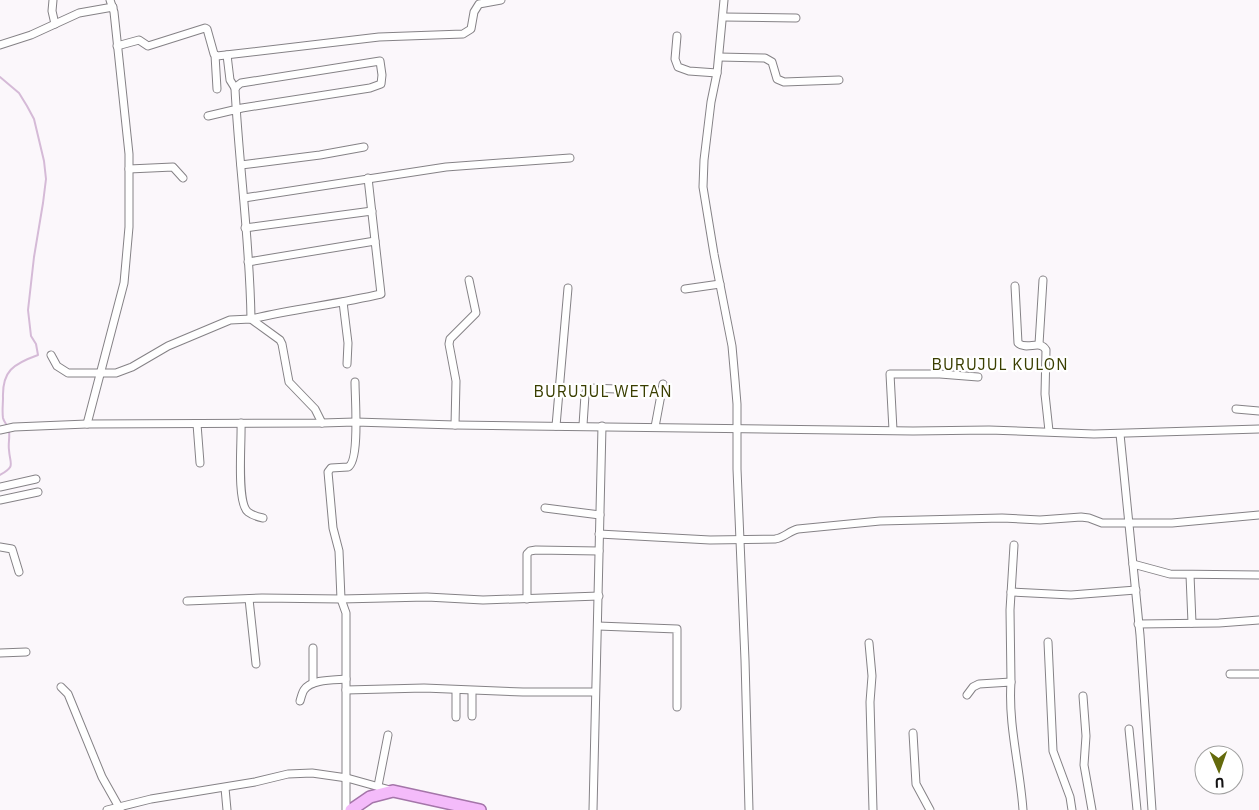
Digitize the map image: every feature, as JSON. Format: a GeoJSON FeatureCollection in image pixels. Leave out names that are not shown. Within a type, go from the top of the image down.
{"type":"FeatureCollection","features":[{"type":"Feature","properties":{"kind":"highway"},"geometry":{"type":"LineString","coordinates":[[351,810],[370,797],[393,791],[480,810]]}},
{"type":"Feature","properties":{"kind":"street"},"geometry":{"type":"LineString","coordinates":[[52,0],[55,24]]}},
{"type":"Feature","properties":{"kind":"street"},"geometry":{"type":"LineString","coordinates":[[215,55],[379,37],[463,34],[471,29],[474,12],[479,4],[501,0]]}},
{"type":"Feature","properties":{"kind":"street"},"geometry":{"type":"LineString","coordinates":[[724,0],[719,57],[704,160],[703,187],[732,346],[736,380],[749,810]]}},
{"type":"Feature","properties":{"kind":"street"},"geometry":{"type":"LineString","coordinates":[[0,45],[79,13],[111,4],[129,169],[130,218],[124,284],[87,424]]}},
{"type":"Feature","properties":{"kind":"street"},"geometry":{"type":"LineString","coordinates":[[723,17],[796,18]]}},
{"type":"Feature","properties":{"kind":"street"},"geometry":{"type":"LineString","coordinates":[[117,46],[139,40],[148,46],[206,28],[208,29],[215,55],[217,89]]}},
{"type":"Feature","properties":{"kind":"street"},"geometry":{"type":"LineString","coordinates":[[677,36],[675,59],[678,67],[689,71],[717,73]]}},
{"type":"Feature","properties":{"kind":"street"},"geometry":{"type":"LineString","coordinates":[[227,55],[230,80],[235,88],[251,292],[251,319]]}},
{"type":"Feature","properties":{"kind":"street"},"geometry":{"type":"LineString","coordinates":[[719,57],[765,58],[772,62],[777,79],[784,82],[839,80]]}},
{"type":"Feature","properties":{"kind":"street"},"geometry":{"type":"LineString","coordinates":[[208,116],[370,88],[381,84],[380,61],[240,83],[235,88]]}},
{"type":"Feature","properties":{"kind":"street"},"geometry":{"type":"LineString","coordinates":[[241,165],[364,147]]}},
{"type":"Feature","properties":{"kind":"street"},"geometry":{"type":"LineString","coordinates":[[244,198],[446,167],[570,158]]}},
{"type":"Feature","properties":{"kind":"street"},"geometry":{"type":"LineString","coordinates":[[129,169],[173,167],[183,178]]}},
{"type":"Feature","properties":{"kind":"street"},"geometry":{"type":"LineString","coordinates":[[51,355],[57,366],[66,372],[112,373],[126,370],[168,346],[226,320],[251,319],[381,294],[368,178]]}},
{"type":"Feature","properties":{"kind":"street"},"geometry":{"type":"LineString","coordinates":[[245,228],[372,211]]}},
{"type":"Feature","properties":{"kind":"street"},"geometry":{"type":"LineString","coordinates":[[248,262],[375,241]]}},
{"type":"Feature","properties":{"kind":"street"},"geometry":{"type":"LineString","coordinates":[[455,425],[456,380],[449,344],[450,339],[476,313],[469,280]]}},
{"type":"Feature","properties":{"kind":"street"},"geometry":{"type":"LineString","coordinates":[[1039,344],[1043,280]]}},
{"type":"Feature","properties":{"kind":"street"},"geometry":{"type":"LineString","coordinates":[[685,289],[720,284]]}},
{"type":"Feature","properties":{"kind":"street"},"geometry":{"type":"LineString","coordinates":[[1015,286],[1018,343],[1023,346],[1039,344],[1043,345],[1046,350],[1045,394],[1049,431]]}},
{"type":"Feature","properties":{"kind":"street"},"geometry":{"type":"LineString","coordinates":[[556,426],[568,288]]}},
{"type":"Feature","properties":{"kind":"street"},"geometry":{"type":"LineString","coordinates":[[343,302],[348,343],[347,364]]}},
{"type":"Feature","properties":{"kind":"street"},"geometry":{"type":"LineString","coordinates":[[251,319],[280,340],[289,382],[315,409],[322,423]]}},
{"type":"Feature","properties":{"kind":"street"},"geometry":{"type":"LineString","coordinates":[[893,430],[890,374],[940,374],[978,377]]}},
{"type":"Feature","properties":{"kind":"street"},"geometry":{"type":"LineString","coordinates":[[346,810],[346,613],[341,599],[339,555],[333,528],[328,472],[329,468],[352,465],[356,443],[355,382]]}},
{"type":"Feature","properties":{"kind":"street"},"geometry":{"type":"LineString","coordinates":[[655,427],[663,384]]}},
{"type":"Feature","properties":{"kind":"street"},"geometry":{"type":"LineString","coordinates":[[583,425],[585,395],[588,388],[616,390]]}},
{"type":"Feature","properties":{"kind":"street"},"geometry":{"type":"LineString","coordinates":[[1236,409],[1259,411]]}},
{"type":"Feature","properties":{"kind":"street"},"geometry":{"type":"LineString","coordinates":[[1,429],[87,424],[355,422],[455,425],[1049,431],[1120,434],[1259,429]]}},
{"type":"Feature","properties":{"kind":"street"},"geometry":{"type":"LineString","coordinates":[[241,423],[242,447],[239,472],[245,508],[248,513],[263,518]]}},
{"type":"Feature","properties":{"kind":"street"},"geometry":{"type":"LineString","coordinates":[[196,424],[200,462]]}},
{"type":"Feature","properties":{"kind":"street"},"geometry":{"type":"LineString","coordinates":[[593,810],[602,426]]}},
{"type":"Feature","properties":{"kind":"street"},"geometry":{"type":"LineString","coordinates":[[1120,434],[1136,590],[1152,810]]}},
{"type":"Feature","properties":{"kind":"street"},"geometry":{"type":"LineString","coordinates":[[0,486],[36,479]]}},
{"type":"Feature","properties":{"kind":"street"},"geometry":{"type":"LineString","coordinates":[[0,500],[38,492]]}},
{"type":"Feature","properties":{"kind":"street"},"geometry":{"type":"LineString","coordinates":[[545,508],[600,515]]}},
{"type":"Feature","properties":{"kind":"street"},"geometry":{"type":"LineString","coordinates":[[599,534],[710,540],[778,539],[790,531],[798,529],[880,521],[1002,518],[1040,520],[1080,517],[1102,522],[1172,523],[1259,515]]}},
{"type":"Feature","properties":{"kind":"street"},"geometry":{"type":"LineString","coordinates":[[1014,545],[1011,592],[1011,718],[1021,782],[1022,810]]}},
{"type":"Feature","properties":{"kind":"street"},"geometry":{"type":"LineString","coordinates":[[0,547],[12,549],[20,572]]}},
{"type":"Feature","properties":{"kind":"street"},"geometry":{"type":"LineString","coordinates":[[527,599],[527,554],[529,552],[536,550],[599,551]]}},
{"type":"Feature","properties":{"kind":"street"},"geometry":{"type":"LineString","coordinates":[[1133,564],[1170,574],[1259,575]]}},
{"type":"Feature","properties":{"kind":"street"},"geometry":{"type":"LineString","coordinates":[[1190,575],[1192,623]]}},
{"type":"Feature","properties":{"kind":"street"},"geometry":{"type":"LineString","coordinates":[[1011,592],[1071,595],[1136,590]]}},
{"type":"Feature","properties":{"kind":"street"},"geometry":{"type":"LineString","coordinates":[[187,601],[427,597],[483,600],[599,596]]}},
{"type":"Feature","properties":{"kind":"street"},"geometry":{"type":"LineString","coordinates":[[249,599],[256,664]]}},
{"type":"Feature","properties":{"kind":"street"},"geometry":{"type":"LineString","coordinates":[[1138,624],[1259,620]]}},
{"type":"Feature","properties":{"kind":"street"},"geometry":{"type":"LineString","coordinates":[[598,626],[677,629],[677,707]]}},
{"type":"Feature","properties":{"kind":"street"},"geometry":{"type":"LineString","coordinates":[[1048,642],[1053,751],[1070,797],[1072,810]]}},
{"type":"Feature","properties":{"kind":"street"},"geometry":{"type":"LineString","coordinates":[[869,643],[872,676],[870,702],[873,810]]}},
{"type":"Feature","properties":{"kind":"street"},"geometry":{"type":"LineString","coordinates":[[313,648],[313,683]]}},
{"type":"Feature","properties":{"kind":"street"},"geometry":{"type":"LineString","coordinates":[[0,653],[26,652]]}},
{"type":"Feature","properties":{"kind":"street"},"geometry":{"type":"LineString","coordinates":[[1230,674],[1259,674]]}},
{"type":"Feature","properties":{"kind":"street"},"geometry":{"type":"LineString","coordinates":[[300,701],[304,689],[313,683],[346,679]]}},
{"type":"Feature","properties":{"kind":"street"},"geometry":{"type":"LineString","coordinates":[[968,695],[973,687],[979,684],[1011,682]]}},
{"type":"Feature","properties":{"kind":"street"},"geometry":{"type":"LineString","coordinates":[[62,687],[68,694],[98,768],[120,808]]}},
{"type":"Feature","properties":{"kind":"street"},"geometry":{"type":"LineString","coordinates":[[346,690],[424,688],[472,691],[596,692]]}},
{"type":"Feature","properties":{"kind":"street"},"geometry":{"type":"LineString","coordinates":[[456,690],[456,716]]}},
{"type":"Feature","properties":{"kind":"street"},"geometry":{"type":"LineString","coordinates":[[472,691],[472,716]]}},
{"type":"Feature","properties":{"kind":"street"},"geometry":{"type":"LineString","coordinates":[[1083,696],[1086,736],[1084,766],[1092,810]]}},
{"type":"Feature","properties":{"kind":"street"},"geometry":{"type":"LineString","coordinates":[[1129,729],[1137,810]]}},
{"type":"Feature","properties":{"kind":"street"},"geometry":{"type":"LineString","coordinates":[[913,733],[915,780],[930,810]]}},
{"type":"Feature","properties":{"kind":"street"},"geometry":{"type":"LineString","coordinates":[[378,786],[388,735]]}},
{"type":"Feature","properties":{"kind":"street"},"geometry":{"type":"LineString","coordinates":[[107,810],[190,792],[267,780],[284,774],[312,773],[347,778],[393,791]]}},
{"type":"Feature","properties":{"kind":"street"},"geometry":{"type":"LineString","coordinates":[[225,788],[227,810]]}},
{"type":"Feature","properties":{"kind":"waterway"},"geometry":{"type":"LineString","coordinates":[[0,77],[19,93],[34,119],[44,161],[46,179],[28,310],[31,336],[36,344],[38,355],[16,365],[7,375],[5,381],[3,389],[3,415],[9,429],[11,465],[0,475]]}},
{"type":"Feature","properties":{"kind":"district","name":"BURUJUL KULON"},"geometry":{"type":"Point","coordinates":[1000,364]}},
{"type":"Feature","properties":{"kind":"district","name":"BURUJUL WETAN"},"geometry":{"type":"Point","coordinates":[603,391]}}]}
